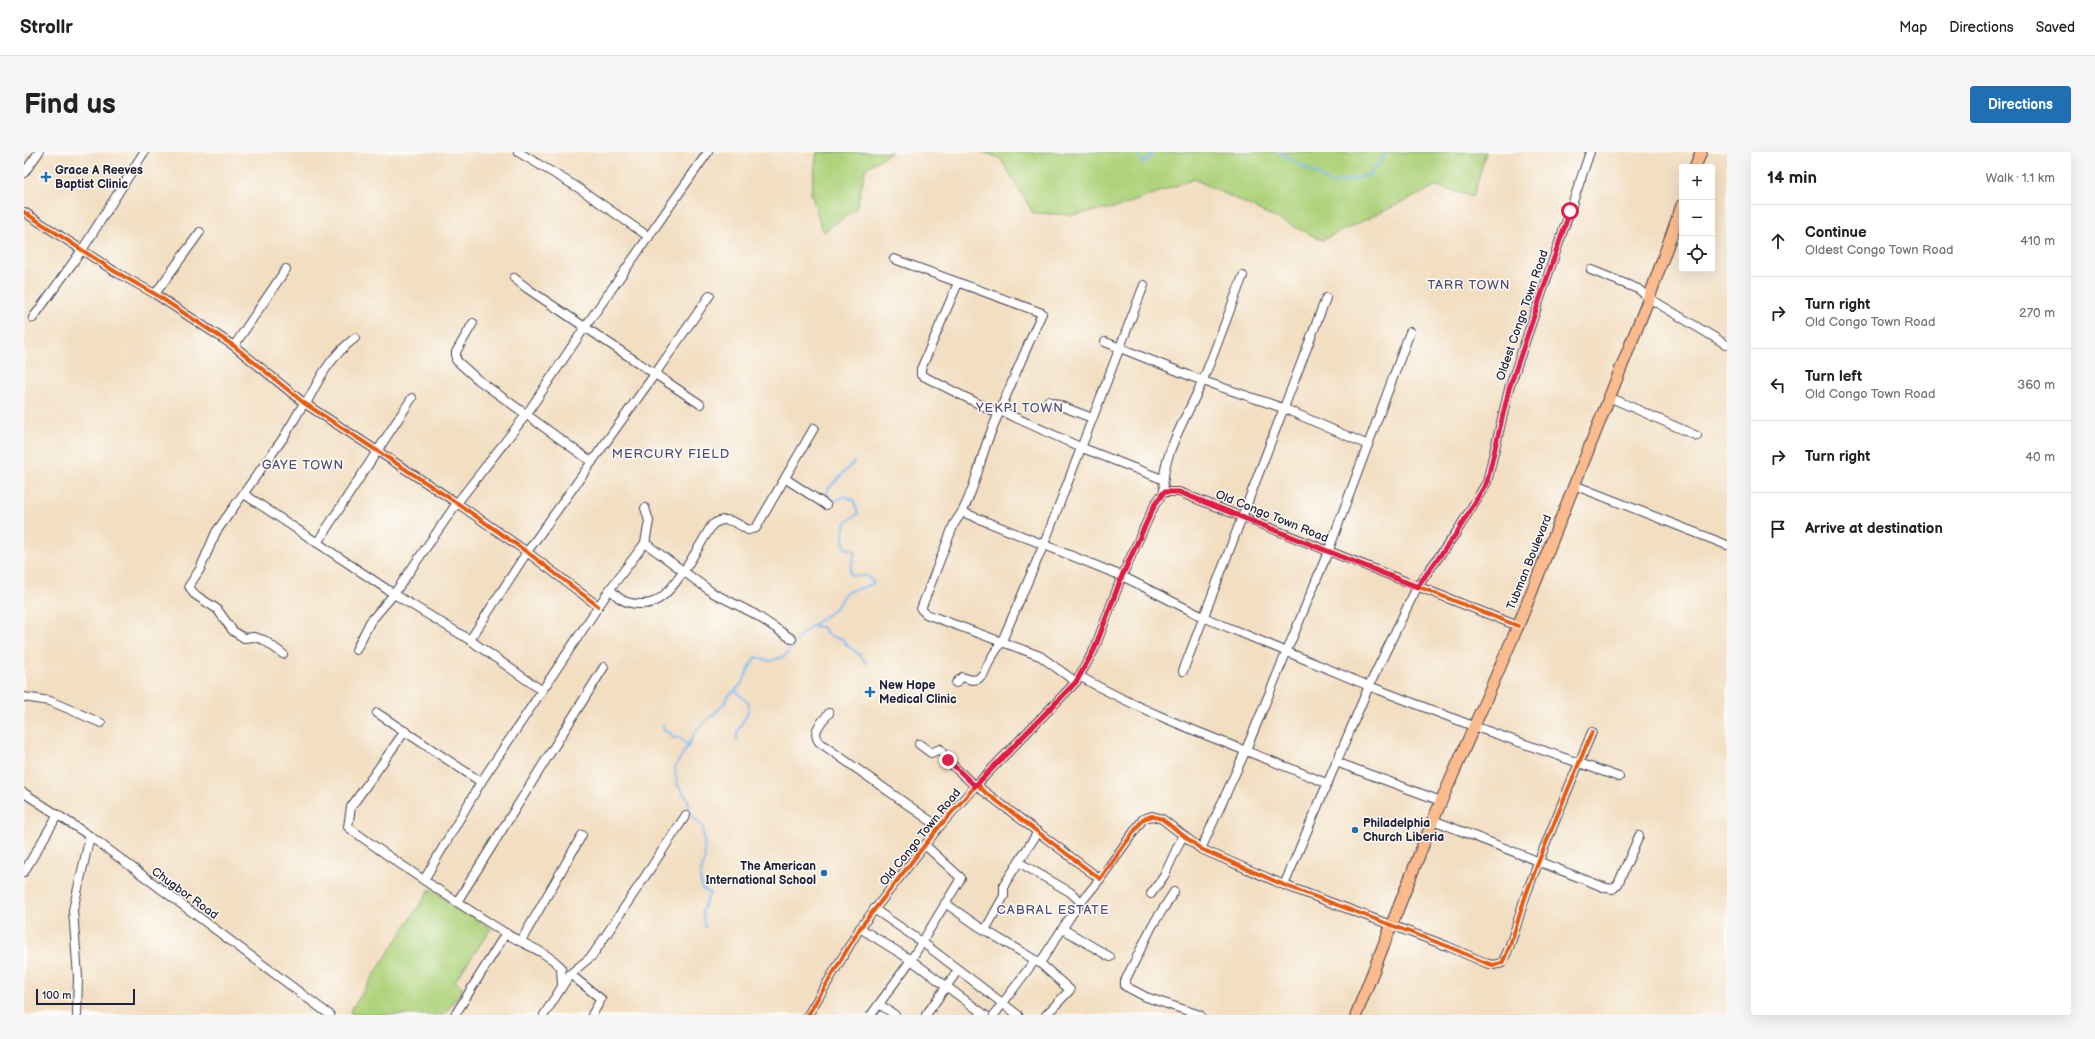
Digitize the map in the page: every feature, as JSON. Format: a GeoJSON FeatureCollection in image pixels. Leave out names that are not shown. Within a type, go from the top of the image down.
{"type":"FeatureCollection","features":[{"type":"Feature","properties":{"kind":"highway"},"geometry":{"type":"LineString","coordinates":[[1696,164],[1701,152]]}},
{"type":"Feature","properties":{"kind":"highway","name":"Tubman Boulevard"},"geometry":{"type":"LineString","coordinates":[[1356,1015],[1390,925],[1433,820],[1518,626],[1649,298],[1679,213]]}},
{"type":"Feature","properties":{"kind":"street"},"geometry":{"type":"LineString","coordinates":[[24,172],[39,152]]}},
{"type":"Feature","properties":{"kind":"street"},"geometry":{"type":"LineString","coordinates":[[34,318],[82,250],[144,152]]}},
{"type":"Feature","properties":{"kind":"street"},"geometry":{"type":"LineString","coordinates":[[518,152],[577,187],[649,237]]}},
{"type":"Feature","properties":{"kind":"street"},"geometry":{"type":"LineString","coordinates":[[356,650],[370,622],[394,594],[457,503],[526,414],[708,152]]}},
{"type":"Feature","properties":{"kind":"street","name":"Oldest Congo Town Road"},"geometry":{"type":"LineString","coordinates":[[1284,884],[1368,686],[1417,587],[1456,534],[1487,482],[1509,389],[1590,152]]}},
{"type":"Feature","properties":{"kind":"street"},"geometry":{"type":"LineString","coordinates":[[24,212],[114,271],[155,294],[234,346],[305,403],[457,503],[527,552],[598,606]]}},
{"type":"Feature","properties":{"kind":"street"},"geometry":{"type":"LineString","coordinates":[[155,294],[200,232]]}},
{"type":"Feature","properties":{"kind":"street"},"geometry":{"type":"LineString","coordinates":[[894,259],[1042,313],[988,438],[972,494],[954,524],[921,609],[926,614],[1040,656],[1078,679],[1161,717],[1245,752],[1326,783]]}},
{"type":"Feature","properties":{"kind":"street"},"geometry":{"type":"LineString","coordinates":[[234,346],[286,269]]}},
{"type":"Feature","properties":{"kind":"street"},"geometry":{"type":"LineString","coordinates":[[1591,270],[1638,289],[1649,298],[1727,345]]}},
{"type":"Feature","properties":{"kind":"street"},"geometry":{"type":"LineString","coordinates":[[1164,492],[1162,479],[1168,456],[1203,381],[1243,276]]}},
{"type":"Feature","properties":{"kind":"street"},"geometry":{"type":"LineString","coordinates":[[514,278],[528,290],[700,404]]}},
{"type":"Feature","properties":{"kind":"street"},"geometry":{"type":"LineString","coordinates":[[958,283],[921,369],[921,375],[1080,447],[1162,479]]}},
{"type":"Feature","properties":{"kind":"street"},"geometry":{"type":"LineString","coordinates":[[956,683],[962,677],[972,680],[978,679],[984,673],[1002,641],[1044,544],[1080,447],[1121,348],[1144,285]]}},
{"type":"Feature","properties":{"kind":"street"},"geometry":{"type":"LineString","coordinates":[[470,640],[527,552],[710,295]]}},
{"type":"Feature","properties":{"kind":"street"},"geometry":{"type":"LineString","coordinates":[[1183,672],[1326,298]]}},
{"type":"Feature","properties":{"kind":"street"},"geometry":{"type":"LineString","coordinates":[[472,323],[456,352],[456,360],[477,379],[592,462]]}},
{"type":"Feature","properties":{"kind":"street"},"geometry":{"type":"LineString","coordinates":[[1201,849],[1245,752],[1286,650],[1328,552],[1410,332]]}},
{"type":"Feature","properties":{"kind":"street"},"geometry":{"type":"LineString","coordinates":[[283,654],[264,640],[254,637],[244,638],[233,631],[217,610],[190,589],[189,586],[200,569],[216,532],[284,437],[327,364],[340,349],[355,338]]}},
{"type":"Feature","properties":{"kind":"street"},"geometry":{"type":"LineString","coordinates":[[1105,342],[1203,381],[1283,408],[1368,445]]}},
{"type":"Feature","properties":{"kind":"street"},"geometry":{"type":"LineString","coordinates":[[1609,397],[1697,436]]}},
{"type":"Feature","properties":{"kind":"street"},"geometry":{"type":"LineString","coordinates":[[317,543],[412,398]]}},
{"type":"Feature","properties":{"kind":"street"},"geometry":{"type":"LineString","coordinates":[[1048,401],[1092,418]]}},
{"type":"Feature","properties":{"kind":"street"},"geometry":{"type":"LineString","coordinates":[[610,589],[621,599],[630,603],[640,604],[657,601],[667,592],[683,571],[712,525],[719,520],[729,519],[748,530],[756,528],[786,479],[814,428]]}},
{"type":"Feature","properties":{"kind":"street"},"geometry":{"type":"LineString","coordinates":[[786,479],[826,505]]}},
{"type":"Feature","properties":{"kind":"street"},"geometry":{"type":"LineString","coordinates":[[1574,485],[1727,545]]}},
{"type":"Feature","properties":{"kind":"street","name":"Old Congo Town Road"},"geometry":{"type":"LineString","coordinates":[[808,1015],[860,928],[926,846],[939,827],[976,784],[1078,679],[1094,650],[1122,576],[1155,504],[1164,492],[1179,492],[1518,626]]}},
{"type":"Feature","properties":{"kind":"street"},"geometry":{"type":"LineString","coordinates":[[244,494],[394,594],[470,640],[541,690]]}},
{"type":"Feature","properties":{"kind":"street"},"geometry":{"type":"LineString","coordinates":[[424,880],[481,782],[541,690],[610,589],[645,543],[649,521],[645,508]]}},
{"type":"Feature","properties":{"kind":"street"},"geometry":{"type":"LineString","coordinates":[[962,512],[1122,576],[1203,617],[1286,650],[1368,686],[1474,726],[1619,777]]}},
{"type":"Feature","properties":{"kind":"street"},"geometry":{"type":"LineString","coordinates":[[645,543],[713,593],[753,613],[792,639]]}},
{"type":"Feature","properties":{"kind":"street"},"geometry":{"type":"LineString","coordinates":[[457,902],[604,667]]}},
{"type":"Feature","properties":{"kind":"street"},"geometry":{"type":"LineString","coordinates":[[24,697],[50,701],[101,723]]}},
{"type":"Feature","properties":{"kind":"street"},"geometry":{"type":"LineString","coordinates":[[377,713],[481,782]]}},
{"type":"Feature","properties":{"kind":"street"},"geometry":{"type":"LineString","coordinates":[[829,713],[815,732],[815,737],[819,742],[939,827]]}},
{"type":"Feature","properties":{"kind":"street"},"geometry":{"type":"LineString","coordinates":[[405,731],[351,807],[348,827],[424,880],[506,934],[550,955],[561,967],[562,986]]}},
{"type":"Feature","properties":{"kind":"street"},"geometry":{"type":"LineString","coordinates":[[994,1015],[1063,929],[1080,902],[1100,879],[1143,819],[1152,816],[1162,819],[1201,849],[1284,884],[1447,946],[1486,963],[1493,965],[1502,963],[1512,945],[1518,915],[1538,862],[1592,732]]}},
{"type":"Feature","properties":{"kind":"street"},"geometry":{"type":"LineString","coordinates":[[919,744],[931,753],[940,750],[948,760],[981,789],[1100,879]]}},
{"type":"Feature","properties":{"kind":"street"},"geometry":{"type":"LineString","coordinates":[[1336,762],[1441,801]]}},
{"type":"Feature","properties":{"kind":"street","name":"Chugbor Road"},"geometry":{"type":"LineString","coordinates":[[24,793],[57,816],[90,836],[330,1015]]}},
{"type":"Feature","properties":{"kind":"street"},"geometry":{"type":"LineString","coordinates":[[544,1015],[570,974],[592,956],[686,815]]}},
{"type":"Feature","properties":{"kind":"street"},"geometry":{"type":"LineString","coordinates":[[24,872],[57,816]]}},
{"type":"Feature","properties":{"kind":"street"},"geometry":{"type":"LineString","coordinates":[[1433,820],[1606,888],[1613,888],[1618,884],[1639,836]]}},
{"type":"Feature","properties":{"kind":"street"},"geometry":{"type":"LineString","coordinates":[[985,930],[1004,896],[1004,885],[1020,863],[1038,832]]}},
{"type":"Feature","properties":{"kind":"street"},"geometry":{"type":"LineString","coordinates":[[521,941],[582,835]]}},
{"type":"Feature","properties":{"kind":"street"},"geometry":{"type":"LineString","coordinates":[[1151,894],[1164,876],[1183,835]]}},
{"type":"Feature","properties":{"kind":"street"},"geometry":{"type":"LineString","coordinates":[[77,1015],[78,977],[73,910],[90,836]]}},
{"type":"Feature","properties":{"kind":"street"},"geometry":{"type":"LineString","coordinates":[[871,1015],[911,960],[961,878],[926,846]]}},
{"type":"Feature","properties":{"kind":"street"},"geometry":{"type":"LineString","coordinates":[[1020,863],[1070,892],[1080,902]]}},
{"type":"Feature","properties":{"kind":"street"},"geometry":{"type":"LineString","coordinates":[[1174,892],[1152,926],[1125,981],[1125,986],[1146,997],[1200,1015]]}},
{"type":"Feature","properties":{"kind":"street"},"geometry":{"type":"LineString","coordinates":[[945,903],[1037,962],[1070,990],[1046,1015]]}},
{"type":"Feature","properties":{"kind":"street"},"geometry":{"type":"LineString","coordinates":[[874,909],[922,942],[1018,1015]]}},
{"type":"Feature","properties":{"kind":"street"},"geometry":{"type":"LineString","coordinates":[[860,928],[911,960],[948,986],[984,1015]]}},
{"type":"Feature","properties":{"kind":"street"},"geometry":{"type":"LineString","coordinates":[[1063,929],[1110,957]]}},
{"type":"Feature","properties":{"kind":"street"},"geometry":{"type":"LineString","coordinates":[[455,1015],[506,934]]}},
{"type":"Feature","properties":{"kind":"street"},"geometry":{"type":"LineString","coordinates":[[926,1015],[958,970]]}},
{"type":"Feature","properties":{"kind":"street"},"geometry":{"type":"LineString","coordinates":[[570,974],[601,999],[592,1015]]}},
{"type":"Feature","properties":{"kind":"street"},"geometry":{"type":"LineString","coordinates":[[879,1004],[895,1015]]}},
{"type":"Feature","properties":{"kind":"green space"},"geometry":{"type":"Polygon","coordinates":[[[817,152],[892,152],[866,168],[856,209],[823,232],[811,193],[817,152]]]}},
{"type":"Feature","properties":{"kind":"green space"},"geometry":{"type":"Polygon","coordinates":[[[983,152],[1486,152],[1473,197],[1437,186],[1322,240],[1194,179],[1119,207],[1073,215],[1033,213],[1000,158],[983,152]]]}},
{"type":"Feature","properties":{"kind":"green space"},"geometry":{"type":"Polygon","coordinates":[[[430,889],[491,929],[455,981],[463,988],[444,1015],[354,1015],[350,1012],[430,889]]]}},
{"type":"Feature","properties":{"kind":"waterway"},"geometry":{"type":"LineString","coordinates":[[1136,152],[1144,163],[1154,152]]}},
{"type":"Feature","properties":{"kind":"waterway"},"geometry":{"type":"LineString","coordinates":[[1279,152],[1332,184],[1370,175],[1387,152]]}},
{"type":"Feature","properties":{"kind":"waterway"},"geometry":{"type":"LineString","coordinates":[[705,927],[702,911],[710,893],[702,889],[700,876],[705,858],[703,827],[691,815],[688,800],[677,784],[675,768],[697,729],[716,712],[724,704],[727,697],[741,685],[755,657],[770,661],[785,656],[801,634],[835,609],[846,592],[874,583],[867,576],[853,576],[850,573],[855,551],[845,548],[843,536],[846,522],[858,514],[854,500],[844,496],[833,503],[827,495],[828,489],[854,462]]}},
{"type":"Feature","properties":{"kind":"waterway"},"geometry":{"type":"LineString","coordinates":[[813,626],[822,627],[830,636],[843,639],[846,645],[860,655],[866,663]]}},
{"type":"Feature","properties":{"kind":"waterway"},"geometry":{"type":"LineString","coordinates":[[735,690],[749,704],[747,714],[737,732],[737,742]]}},
{"type":"Feature","properties":{"kind":"waterway"},"geometry":{"type":"LineString","coordinates":[[663,725],[664,731],[670,732],[673,738],[679,737],[689,746]]}},
{"type":"Feature","properties":{"kind":"cycle path"},"geometry":{"type":"LineString","coordinates":[[24,212],[114,271],[155,294],[234,346],[304,403],[457,503],[527,552],[598,606]]}},
{"type":"Feature","properties":{"kind":"cycle path"},"geometry":{"type":"LineString","coordinates":[[808,1015],[860,928],[939,827],[978,783],[1076,682],[1094,650],[1122,576],[1155,504],[1164,492],[1179,492],[1518,626]]}},
{"type":"Feature","properties":{"kind":"cycle path"},"geometry":{"type":"LineString","coordinates":[[978,783],[981,789],[1100,879],[1143,819],[1152,816],[1162,819],[1201,849],[1284,885],[1447,946],[1493,965],[1502,963],[1506,955],[1535,872],[1592,732]]}},
{"type":"Feature","properties":{"kind":"place","name":"Grace A Reeves Baptist Clinic"},"geometry":{"type":"Point","coordinates":[46,177]}},
{"type":"Feature","properties":{"kind":"place","name":"New Hope Medical Clinic"},"geometry":{"type":"Point","coordinates":[870,692]}},
{"type":"Feature","properties":{"kind":"place","name":"Philadelphia Church Liberia"},"geometry":{"type":"Point","coordinates":[1355,830]}},
{"type":"Feature","properties":{"kind":"place","name":"The American International School"},"geometry":{"type":"Point","coordinates":[824,873]}},
{"type":"Feature","properties":{"kind":"district","name":"TARR TOWN"},"geometry":{"type":"Point","coordinates":[1469,284]}},
{"type":"Feature","properties":{"kind":"district","name":"YEKPI TOWN"},"geometry":{"type":"Point","coordinates":[1020,407]}},
{"type":"Feature","properties":{"kind":"district","name":"MERCURY FIELD"},"geometry":{"type":"Point","coordinates":[671,453]}},
{"type":"Feature","properties":{"kind":"district","name":"GAYE TOWN"},"geometry":{"type":"Point","coordinates":[303,464]}},
{"type":"Feature","properties":{"kind":"district","name":"CABRAL ESTATE"},"geometry":{"type":"Point","coordinates":[1053,909]}},
{"type":"Feature","properties":{"kind":"route"},"geometry":{"type":"LineString","coordinates":[[948,760],[975,786],[1076,682],[1094,650],[1122,576],[1155,504],[1164,492],[1179,492],[1417,587],[1456,534],[1487,482],[1509,389],[1570,211]]}}]}
